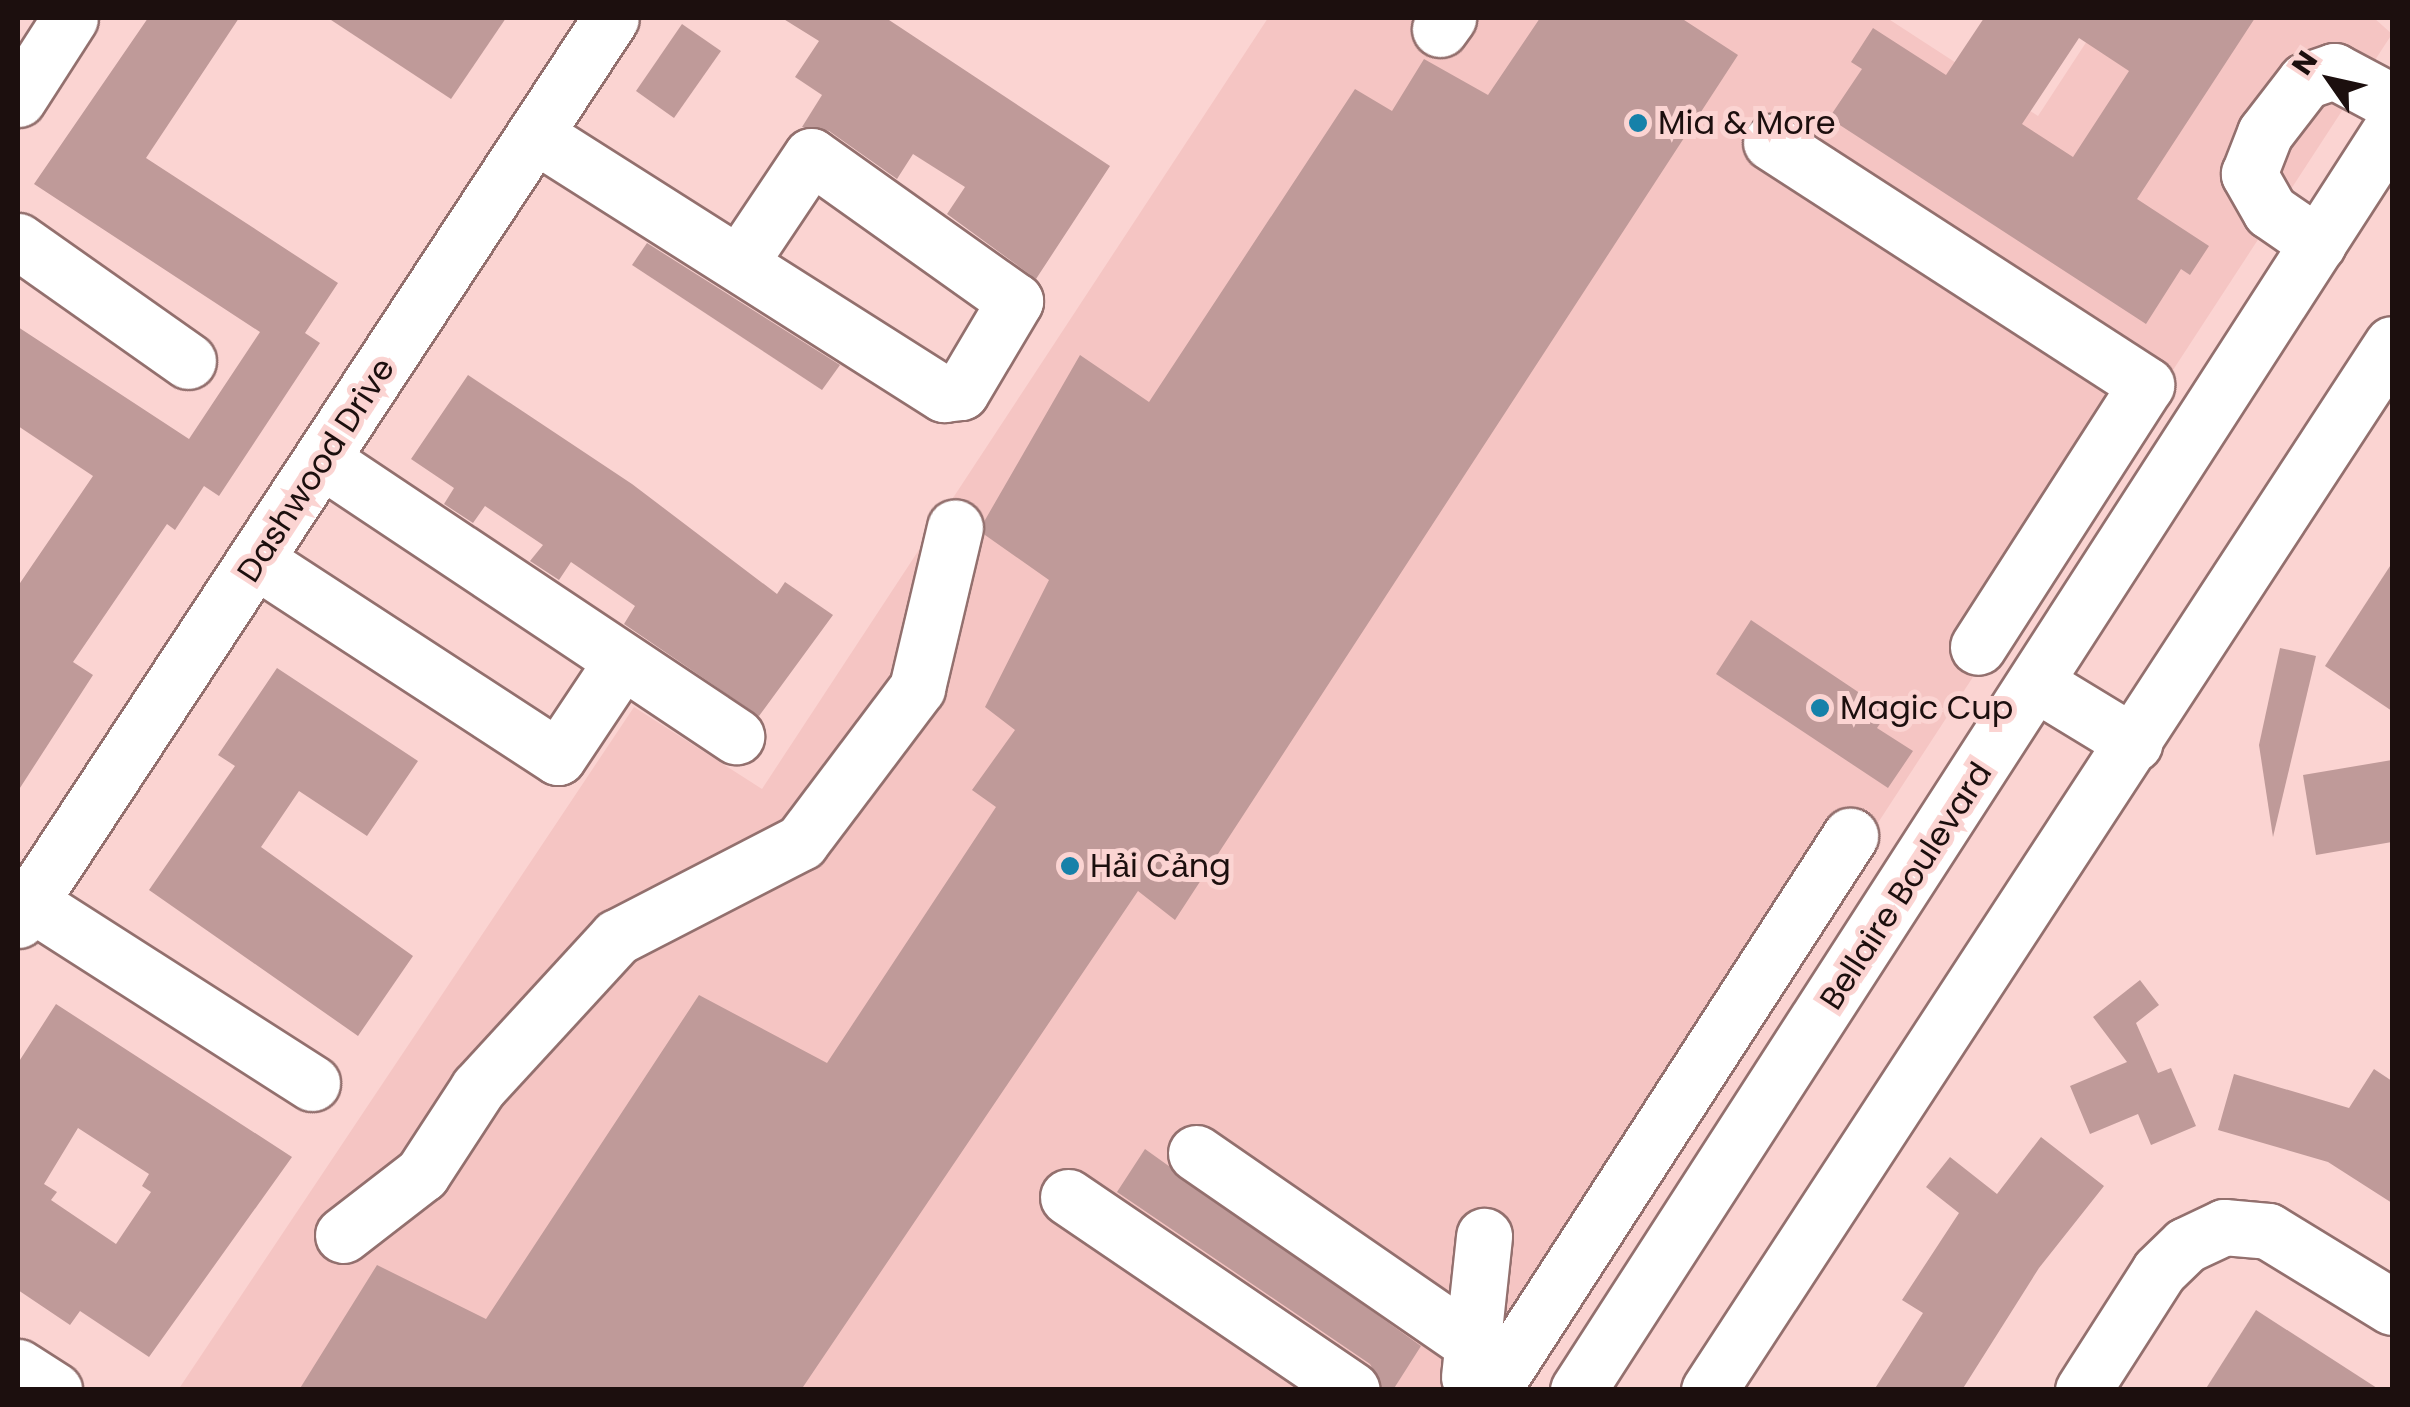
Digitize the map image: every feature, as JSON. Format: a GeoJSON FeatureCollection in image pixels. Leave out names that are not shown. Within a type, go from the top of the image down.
{"type":"FeatureCollection","features":[{"type":"Feature","properties":{"kind":"main road"},"geometry":{"type":"LineString","coordinates":[[18,99],[70,18]]}},
{"type":"Feature","properties":{"kind":"main road","name":"Dashwood Drive"},"geometry":{"type":"LineString","coordinates":[[23,911],[537,136],[601,21]]}},
{"type":"Feature","properties":{"kind":"main road"},"geometry":{"type":"LineString","coordinates":[[2318,244],[2270,211],[2249,174],[2265,133],[2305,81],[2334,71],[2374,89]]}},
{"type":"Feature","properties":{"kind":"main road","name":"Bellaire Boulevard"},"geometry":{"type":"LineString","coordinates":[[1578,1390],[2037,684],[2392,128]]}},
{"type":"Feature","properties":{"kind":"main road"},"geometry":{"type":"LineString","coordinates":[[537,136],[944,394],[961,392],[1015,301],[811,156],[740,262]]}},
{"type":"Feature","properties":{"kind":"main road"},"geometry":{"type":"LineString","coordinates":[[1771,142],[2146,385],[1978,647]]}},
{"type":"Feature","properties":{"kind":"main road"},"geometry":{"type":"LineString","coordinates":[[18,241],[188,360]]}},
{"type":"Feature","properties":{"kind":"main road"},"geometry":{"type":"LineString","coordinates":[[1709,1390],[2392,344]]}},
{"type":"Feature","properties":{"kind":"main road"},"geometry":{"type":"LineString","coordinates":[[322,460],[736,736]]}},
{"type":"Feature","properties":{"kind":"main road"},"geometry":{"type":"LineString","coordinates":[[344,1235],[422,1174],[478,1088],[617,937],[801,842],[917,688],[956,528]]}},
{"type":"Feature","properties":{"kind":"main road"},"geometry":{"type":"LineString","coordinates":[[257,561],[558,757],[622,661]]}},
{"type":"Feature","properties":{"kind":"main road"},"geometry":{"type":"LineString","coordinates":[[2037,684],[2134,742]]}},
{"type":"Feature","properties":{"kind":"main road"},"geometry":{"type":"LineString","coordinates":[[1478,1375],[1850,836]]}},
{"type":"Feature","properties":{"kind":"main road"},"geometry":{"type":"LineString","coordinates":[[23,911],[312,1084]]}},
{"type":"Feature","properties":{"kind":"main road"},"geometry":{"type":"LineString","coordinates":[[1196,1153],[1478,1375]]}},
{"type":"Feature","properties":{"kind":"main road"},"geometry":{"type":"LineString","coordinates":[[1068,1197],[1352,1390]]}},
{"type":"Feature","properties":{"kind":"main road"},"geometry":{"type":"LineString","coordinates":[[2083,1390],[2159,1271],[2186,1245],[2224,1227],[2268,1230],[2392,1307]]}},
{"type":"Feature","properties":{"kind":"main road"},"geometry":{"type":"LineString","coordinates":[[1478,1375],[1484,1236]]}},
{"type":"Feature","properties":{"kind":"main road"},"geometry":{"type":"LineString","coordinates":[[18,1367],[54,1390]]}},
{"type":"Feature","properties":{"kind":"shaded area"},"geometry":{"type":"Polygon","coordinates":[[[1268,18],[1887,18],[2038,116],[2102,18],[2374,18],[2392,34],[1509,1389],[178,1390],[634,707],[762,789],[1268,18]]]}},
{"type":"Feature","properties":{"kind":"building"},"geometry":{"type":"Polygon","coordinates":[[[148,18],[239,18],[146,158],[338,283],[305,333],[320,343],[219,496],[204,486],[175,530],[167,524],[73,662],[93,675],[18,791],[18,586],[93,476],[18,426],[18,327],[189,439],[260,332],[34,184],[148,18]]]}},
{"type":"Feature","properties":{"kind":"building"},"geometry":{"type":"Polygon","coordinates":[[[328,18],[506,18],[451,99],[328,18]]]}},
{"type":"Feature","properties":{"kind":"building"},"geometry":{"type":"Polygon","coordinates":[[[782,18],[886,18],[1110,166],[1036,279],[947,214],[965,187],[913,154],[897,179],[829,131],[802,127],[822,95],[795,77],[819,41],[782,18]]]}},
{"type":"Feature","properties":{"kind":"building"},"geometry":{"type":"Polygon","coordinates":[[[1540,18],[1681,18],[1738,55],[1175,920],[1138,891],[801,1390],[299,1390],[377,1265],[486,1319],[699,995],[827,1063],[996,807],[972,790],[1015,730],[985,707],[1049,580],[985,535],[985,520],[1080,355],[1149,402],[1355,89],[1392,111],[1424,59],[1488,95],[1540,18]]]}},
{"type":"Feature","properties":{"kind":"building"},"geometry":{"type":"Polygon","coordinates":[[[1984,18],[2255,18],[2137,199],[2209,246],[2190,275],[2181,269],[2146,324],[1829,118],[1862,69],[1851,62],[1873,28],[1946,75],[1984,18]],[[2079,38],[2022,124],[2073,157],[2129,71],[2079,38]]]}},
{"type":"Feature","properties":{"kind":"building"},"geometry":{"type":"Polygon","coordinates":[[[682,24],[721,51],[674,118],[636,91],[682,24]]]}},
{"type":"Feature","properties":{"kind":"building"},"geometry":{"type":"Polygon","coordinates":[[[647,243],[840,365],[822,390],[632,265],[647,243]]]}},
{"type":"Feature","properties":{"kind":"building"},"geometry":{"type":"Polygon","coordinates":[[[468,375],[632,484],[777,594],[785,582],[833,615],[759,716],[624,624],[635,606],[571,562],[559,580],[530,561],[543,545],[485,506],[473,523],[444,504],[454,488],[411,459],[468,375]]]}},
{"type":"Feature","properties":{"kind":"building"},"geometry":{"type":"Polygon","coordinates":[[[2392,563],[2392,711],[2325,666],[2392,563]]]}},
{"type":"Feature","properties":{"kind":"building"},"geometry":{"type":"Polygon","coordinates":[[[1751,620],[1888,712],[1877,728],[1913,751],[1888,788],[1716,674],[1751,620]]]}},
{"type":"Feature","properties":{"kind":"building"},"geometry":{"type":"Polygon","coordinates":[[[2280,648],[2316,656],[2273,837],[2259,745],[2280,648]]]}},
{"type":"Feature","properties":{"kind":"building"},"geometry":{"type":"Polygon","coordinates":[[[277,668],[418,761],[367,836],[299,791],[261,847],[413,956],[358,1036],[149,890],[235,766],[218,755],[277,668]]]}},
{"type":"Feature","properties":{"kind":"building"},"geometry":{"type":"Polygon","coordinates":[[[2392,760],[2392,842],[2316,855],[2303,775],[2392,760]]]}},
{"type":"Feature","properties":{"kind":"building"},"geometry":{"type":"Polygon","coordinates":[[[2140,980],[2159,1005],[2136,1023],[2158,1073],[2171,1068],[2196,1126],[2151,1145],[2138,1114],[2090,1134],[2070,1086],[2127,1062],[2093,1017],[2140,980]]]}},
{"type":"Feature","properties":{"kind":"building"},"geometry":{"type":"Polygon","coordinates":[[[56,1004],[292,1157],[149,1357],[80,1311],[70,1325],[18,1290],[18,1063],[56,1004]],[[78,1128],[44,1184],[57,1192],[51,1200],[116,1244],[151,1192],[142,1186],[149,1174],[78,1128]]]}},
{"type":"Feature","properties":{"kind":"building"},"geometry":{"type":"Polygon","coordinates":[[[2374,1069],[2392,1081],[2392,1203],[2328,1162],[2218,1130],[2234,1074],[2349,1108],[2374,1069]]]}},
{"type":"Feature","properties":{"kind":"building"},"geometry":{"type":"Polygon","coordinates":[[[2041,1137],[2104,1186],[2039,1268],[1962,1390],[1874,1390],[1923,1313],[1902,1300],[1959,1213],[1926,1187],[1950,1157],[1997,1194],[2041,1137]]]}},
{"type":"Feature","properties":{"kind":"building"},"geometry":{"type":"Polygon","coordinates":[[[1145,1149],[1421,1346],[1393,1390],[1383,1390],[1370,1364],[1117,1192],[1145,1149]]]}},
{"type":"Feature","properties":{"kind":"building"},"geometry":{"type":"Polygon","coordinates":[[[2256,1310],[2380,1390],[2205,1390],[2256,1310]]]}},
{"type":"Feature","properties":{"kind":"place","name":"Mia & More"},"geometry":{"type":"Point","coordinates":[1638,123]}},
{"type":"Feature","properties":{"kind":"place","name":"Magic Cup"},"geometry":{"type":"Point","coordinates":[1820,708]}},
{"type":"Feature","properties":{"kind":"place","name":"Hải Cảng"},"geometry":{"type":"Point","coordinates":[1070,866]}}]}
